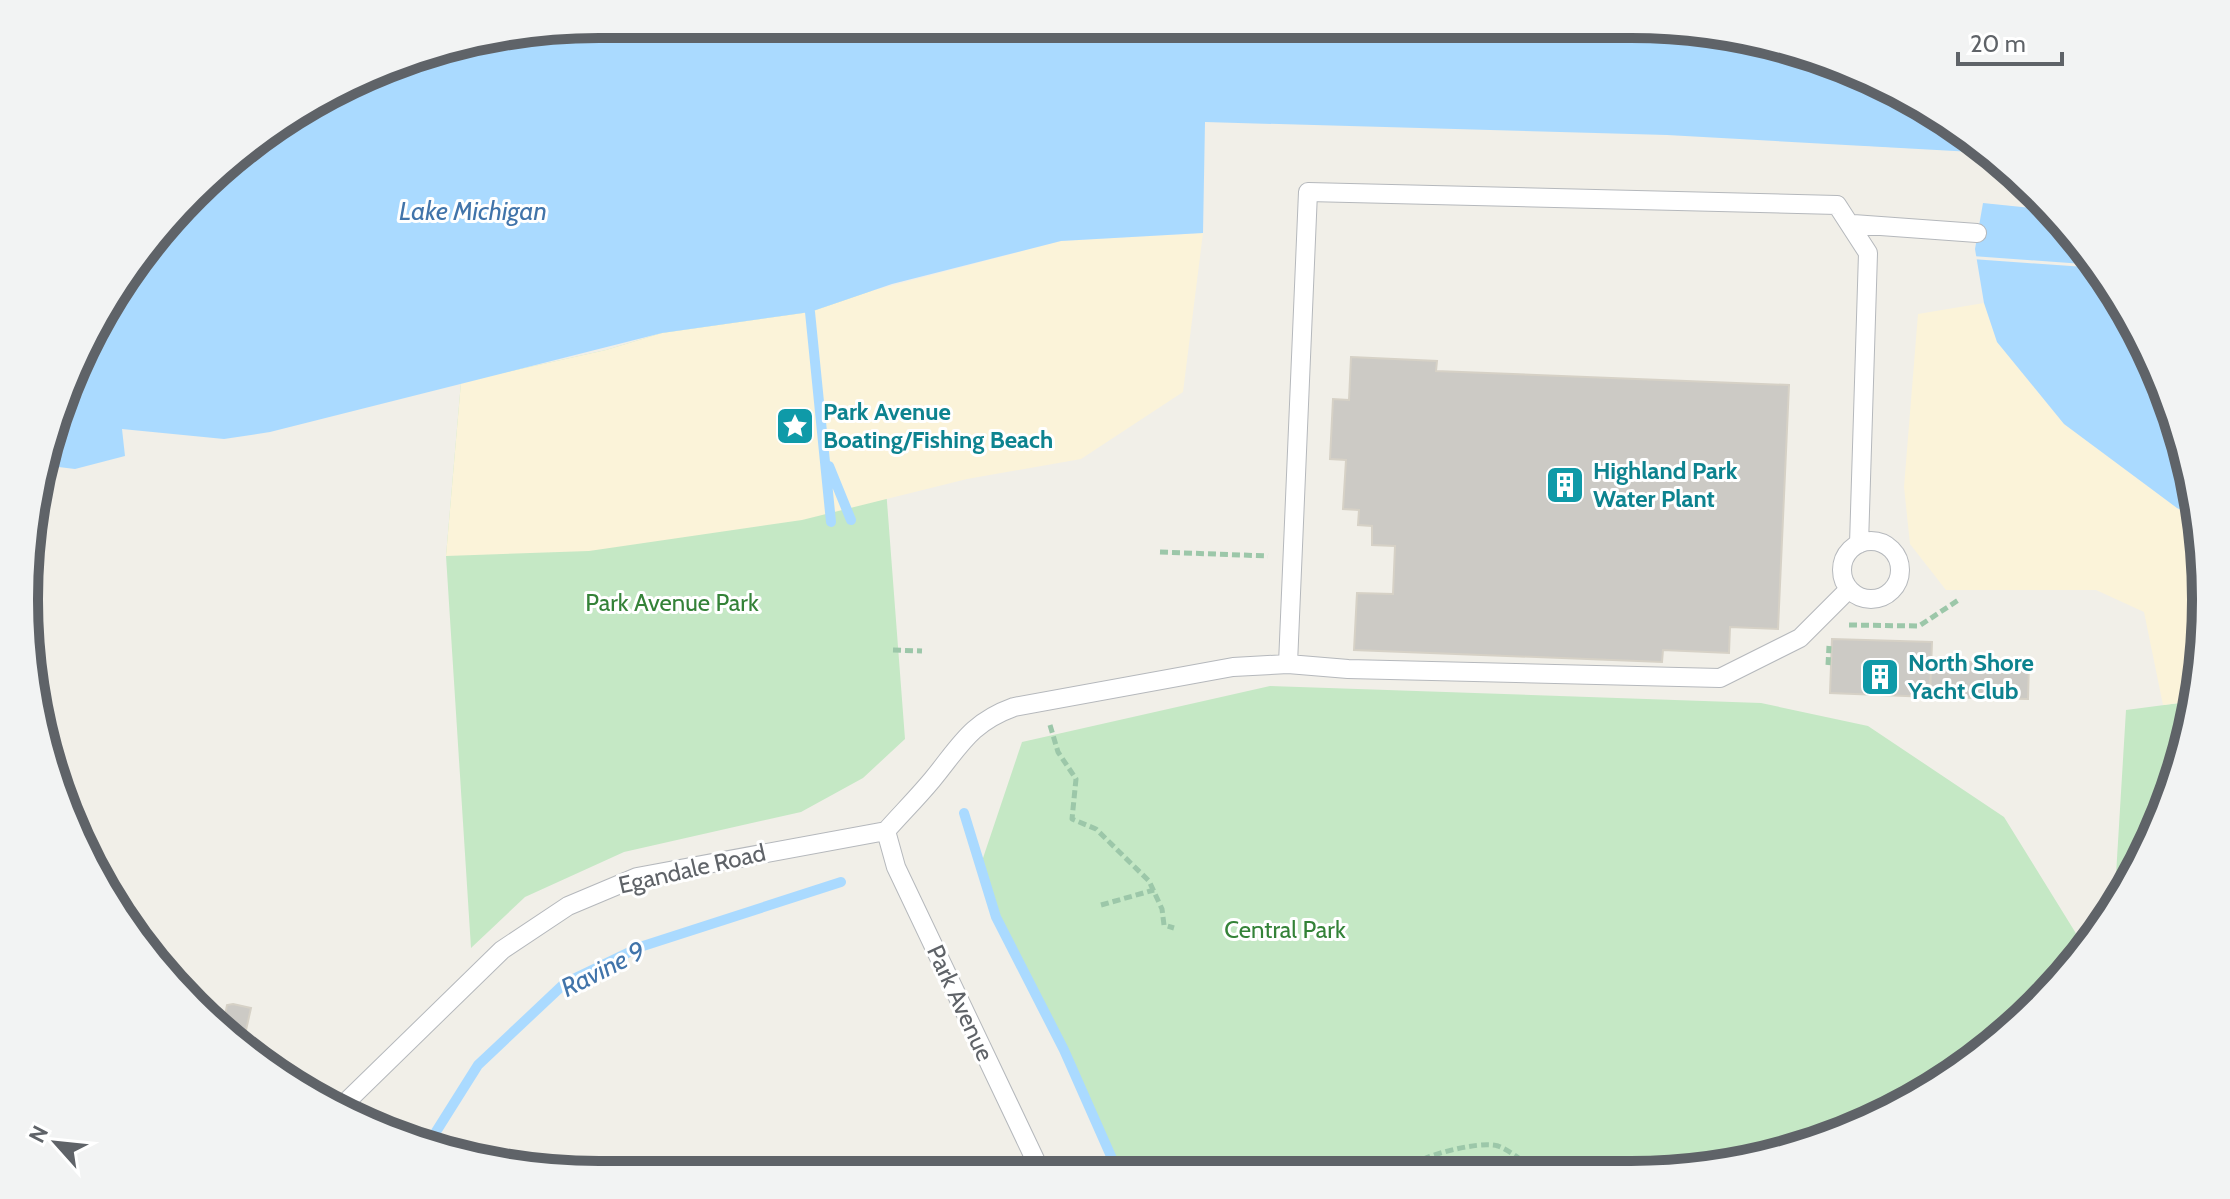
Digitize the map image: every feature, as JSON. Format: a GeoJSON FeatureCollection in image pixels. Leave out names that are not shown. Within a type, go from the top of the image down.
{"type":"FeatureCollection","features":[{"type":"Feature","properties":{"kind":"lane"},"geometry":{"type":"LineString","coordinates":[[1288,664],[1308,192],[1837,205],[1853,224],[1868,253],[1859,544]]}},
{"type":"Feature","properties":{"kind":"lane"},"geometry":{"type":"LineString","coordinates":[[1853,224],[1977,233]]}},
{"type":"Feature","properties":{"kind":"lane"},"geometry":{"type":"LineString","coordinates":[[1869,541],[1888,546],[1895,554],[1899,573],[1897,583],[1883,596],[1864,598],[1849,589],[1842,573],[1843,564],[1859,544],[1869,541]]}},
{"type":"Feature","properties":{"kind":"lane"},"geometry":{"type":"LineString","coordinates":[[886,831],[933,779],[965,735],[988,716],[1078,693],[1233,667],[1288,664],[1348,669],[1720,678],[1800,638],[1849,589]]}},
{"type":"Feature","properties":{"kind":"lane","name":"Egandale Road"},"geometry":{"type":"LineString","coordinates":[[347,1101],[502,950],[568,906],[637,877],[886,831]]}},
{"type":"Feature","properties":{"kind":"lane","name":"Park Avenue"},"geometry":{"type":"LineString","coordinates":[[886,831],[896,867],[1036,1161]]}},
{"type":"Feature","properties":{"kind":"path"},"geometry":{"type":"LineString","coordinates":[[1160,552],[1293,558]]}},
{"type":"Feature","properties":{"kind":"path"},"geometry":{"type":"LineString","coordinates":[[1836,624],[1919,626],[1960,599]]}},
{"type":"Feature","properties":{"kind":"path"},"geometry":{"type":"LineString","coordinates":[[1828,665],[1830,641]]}},
{"type":"Feature","properties":{"kind":"path"},"geometry":{"type":"LineString","coordinates":[[893,650],[922,651]]}},
{"type":"Feature","properties":{"kind":"path"},"geometry":{"type":"LineString","coordinates":[[1049,720],[1058,752],[1076,779],[1072,819],[1096,829],[1154,890],[1164,925],[1174,928]]}},
{"type":"Feature","properties":{"kind":"path"},"geometry":{"type":"LineString","coordinates":[[1101,905],[1154,890]]}},
{"type":"Feature","properties":{"kind":"path"},"geometry":{"type":"LineString","coordinates":[[1416,1161],[1488,1145],[1499,1147],[1520,1161]]}},
{"type":"Feature","properties":{"kind":"green space","name":"Park Avenue Park"},"geometry":{"type":"Polygon","coordinates":[[[871,291],[905,739],[863,778],[801,812],[624,852],[525,897],[471,948],[446,556],[461,382],[606,350],[662,333],[810,312],[871,291]]]}},
{"type":"Feature","properties":{"kind":"green space","name":"Central Park"},"geometry":{"type":"Polygon","coordinates":[[[1270,686],[1761,703],[1868,726],[2004,817],[2078,937],[2028,997],[2001,1022],[1942,1066],[1879,1103],[1776,1142],[1667,1160],[1113,1161],[1064,1050],[996,917],[980,867],[1022,742],[1270,686]]]}},
{"type":"Feature","properties":{"kind":"green space"},"geometry":{"type":"Polygon","coordinates":[[[2182,703],[2162,780],[2134,848],[2116,882],[2126,710],[2182,703]]]}},
{"type":"Feature","properties":{"kind":"sand","name":"Park Avenue Boating/Fishing Beach"},"geometry":{"type":"Polygon","coordinates":[[[1203,233],[1183,392],[1081,459],[967,479],[802,520],[589,551],[446,556],[461,382],[606,350],[662,333],[810,312],[871,291],[1061,241],[1203,233]]]}},
{"type":"Feature","properties":{"kind":"sand"},"geometry":{"type":"Polygon","coordinates":[[[1984,303],[1997,342],[2064,424],[2185,512],[2192,600],[2191,636],[2182,703],[2163,705],[2144,612],[2096,590],[1946,590],[1910,544],[1904,487],[1918,314],[1984,303]]]}},
{"type":"Feature","properties":{"kind":"water","name":"Lake Michigan"},"geometry":{"type":"Polygon","coordinates":[[[600,38],[1667,39],[1740,49],[1811,68],[1879,96],[1911,113],[1969,152],[1667,135],[1205,122],[1203,233],[1061,241],[892,284],[810,312],[662,333],[270,432],[224,439],[122,429],[125,456],[75,469],[54,466],[68,419],[96,351],[113,319],[154,258],[202,202],[258,154],[319,113],[351,96],[419,68],[490,49],[563,39],[600,38]]]}},
{"type":"Feature","properties":{"kind":"water"},"geometry":{"type":"Polygon","coordinates":[[[1983,203],[2034,208],[2053,229],[2097,288],[2134,351],[2162,419],[2185,512],[2064,424],[1997,342],[1984,303],[1975,249],[1983,203]]]}},
{"type":"Feature","properties":{"kind":"pier"},"geometry":{"type":"Polygon","coordinates":[[[1857,146],[1973,155],[1857,150],[1857,146]]]}},
{"type":"Feature","properties":{"kind":"pier"},"geometry":{"type":"Polygon","coordinates":[[[1984,199],[2029,203],[2033,207],[1979,202],[1984,199]]]}},
{"type":"Feature","properties":{"kind":"pier"},"geometry":{"type":"Polygon","coordinates":[[[1972,256],[2080,264],[2082,267],[1972,259],[1972,256]]]}},
{"type":"Feature","properties":{"kind":"building","name":"Highland Park Water Plant"},"geometry":{"type":"Polygon","coordinates":[[[1351,357],[1437,361],[1436,371],[1789,385],[1778,629],[1730,627],[1729,653],[1663,650],[1662,662],[1354,650],[1357,593],[1393,594],[1395,546],[1372,545],[1372,526],[1358,525],[1359,510],[1343,509],[1346,460],[1330,459],[1333,399],[1349,400],[1351,357]]]}},
{"type":"Feature","properties":{"kind":"building","name":"North Shore Yacht Club"},"geometry":{"type":"Polygon","coordinates":[[[1832,639],[1932,642],[1930,697],[1830,693],[1832,639]]]}},
{"type":"Feature","properties":{"kind":"building"},"geometry":{"type":"Polygon","coordinates":[[[1931,661],[2029,663],[2028,699],[1930,697],[1931,661]]]}},
{"type":"Feature","properties":{"kind":"building"},"geometry":{"type":"Polygon","coordinates":[[[227,1005],[251,1008],[246,1030],[237,1028],[225,1018],[227,1005]]]}},
{"type":"Feature","properties":{"kind":"waterway","name":"Ravine 9"},"geometry":{"type":"LineString","coordinates":[[810,312],[831,522]]}},
{"type":"Feature","properties":{"kind":"waterway"},"geometry":{"type":"LineString","coordinates":[[829,466],[851,520]]}},
{"type":"Feature","properties":{"kind":"waterway","name":"Ravine 9"},"geometry":{"type":"LineString","coordinates":[[964,813],[996,917],[1064,1050],[1113,1161]]}},
{"type":"Feature","properties":{"kind":"waterway","name":"Ravine 9"},"geometry":{"type":"LineString","coordinates":[[434,1136],[478,1065],[565,983],[640,947],[841,882]]}},
{"type":"Feature","properties":{"kind":"place","name":"Park Avenue Boating/Fishing Beach"},"geometry":{"type":"Point","coordinates":[795,426]}},
{"type":"Feature","properties":{"kind":"place","name":"Highland Park Water Plant"},"geometry":{"type":"Point","coordinates":[1565,485]}},
{"type":"Feature","properties":{"kind":"place","name":"North Shore Yacht Club"},"geometry":{"type":"Point","coordinates":[1880,677]}}]}
